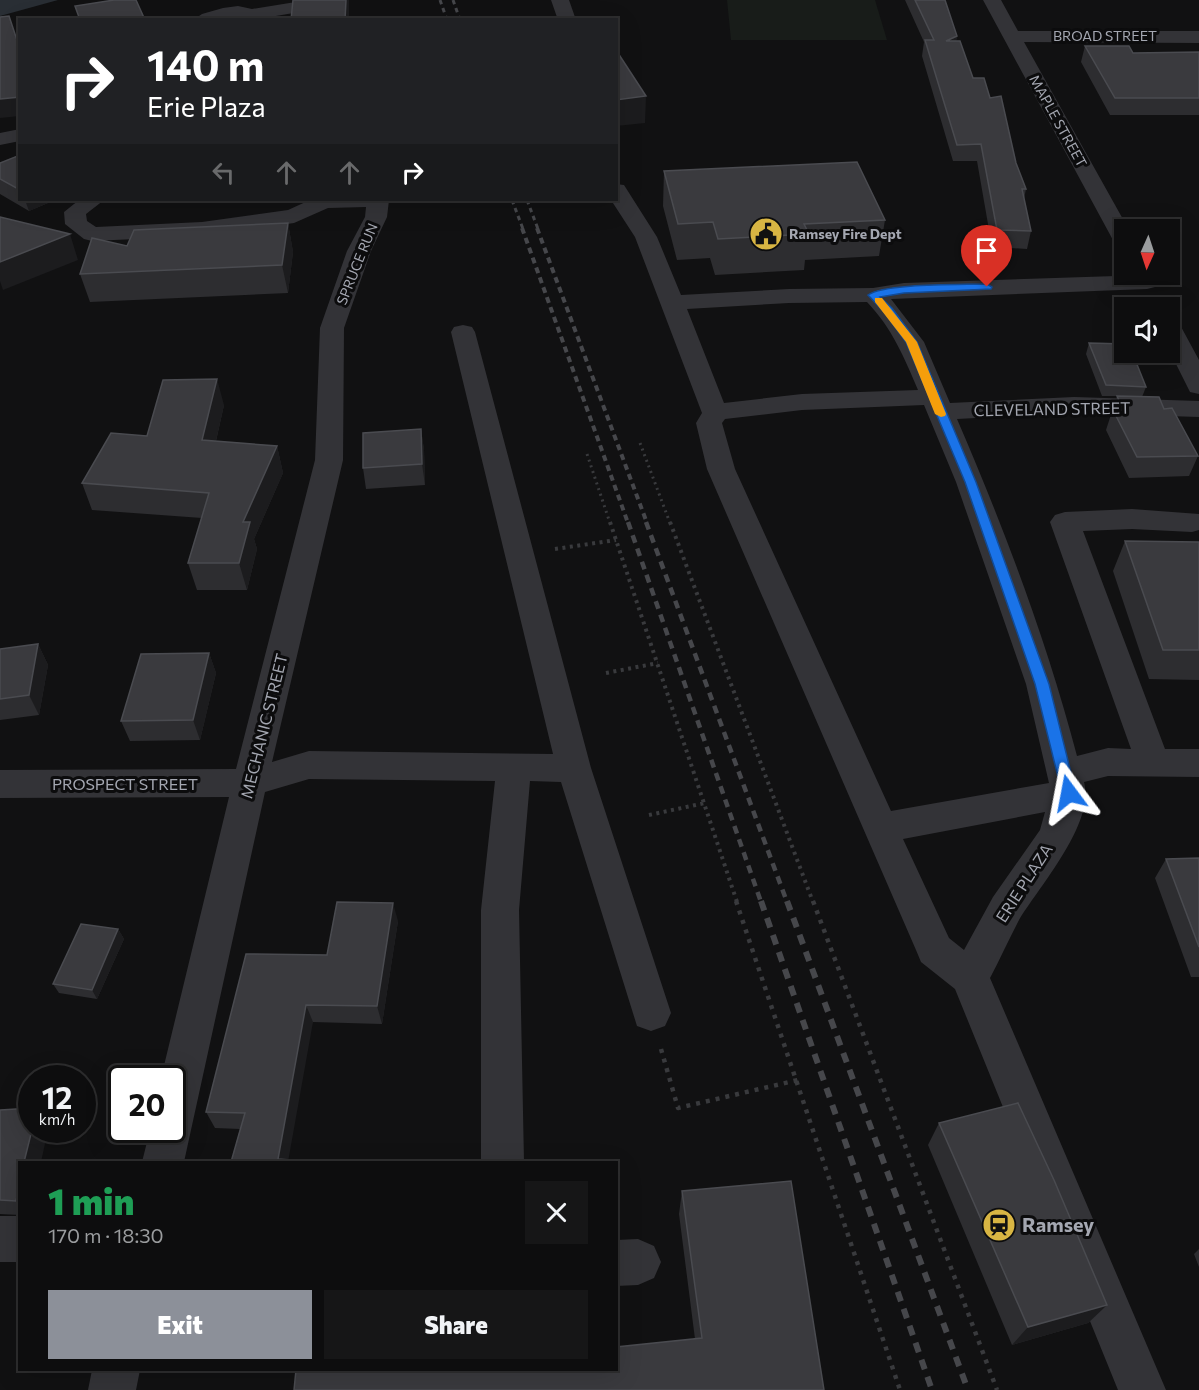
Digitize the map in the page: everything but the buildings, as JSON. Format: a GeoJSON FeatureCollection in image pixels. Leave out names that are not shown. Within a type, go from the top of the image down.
{"type":"FeatureCollection","features":[{"type":"Feature","properties":{"kind":"street"},"geometry":{"type":"LineString","coordinates":[[560,0],[566,18]]}},
{"type":"Feature","properties":{"kind":"street","name":"MAPLE STREET"},"geometry":{"type":"LineString","coordinates":[[992,0],[1114,222]]}},
{"type":"Feature","properties":{"kind":"street"},"geometry":{"type":"LineString","coordinates":[[207,18],[238,11],[255,17],[329,2]]}},
{"type":"Feature","properties":{"kind":"street","name":"BROAD STREET"},"geometry":{"type":"LineString","coordinates":[[1011,36],[1199,37]]}},
{"type":"Feature","properties":{"kind":"street"},"geometry":{"type":"LineString","coordinates":[[0,139],[18,135]]}},
{"type":"Feature","properties":{"kind":"street"},"geometry":{"type":"LineString","coordinates":[[618,193],[646,237],[670,303],[692,350],[715,413],[709,423],[721,469],[935,950],[970,977],[1142,1390]]}},
{"type":"Feature","properties":{"kind":"street"},"geometry":{"type":"LineString","coordinates":[[92,201],[75,212],[76,224],[92,234],[202,229],[294,216],[320,201]]}},
{"type":"Feature","properties":{"kind":"street","name":"SPRUCE RUN"},"geometry":{"type":"LineString","coordinates":[[332,328],[359,251],[376,217],[378,201]]}},
{"type":"Feature","properties":{"kind":"street"},"geometry":{"type":"LineString","coordinates":[[670,303],[789,296],[873,295],[904,290],[1149,285]]}},
{"type":"Feature","properties":{"kind":"street"},"geometry":{"type":"LineString","coordinates":[[873,295],[888,310],[911,342],[970,482],[1042,684],[1067,783]]}},
{"type":"Feature","properties":{"kind":"street","name":"MECHANIC STREET"},"geometry":{"type":"LineString","coordinates":[[185,1065],[250,783],[329,460],[332,328]]}},
{"type":"Feature","properties":{"kind":"street"},"geometry":{"type":"LineString","coordinates":[[462,332],[574,768],[651,1013]]}},
{"type":"Feature","properties":{"kind":"street"},"geometry":{"type":"LineString","coordinates":[[1180,348],[1199,386]]}},
{"type":"Feature","properties":{"kind":"street","name":"CLEVELAND STREET"},"geometry":{"type":"LineString","coordinates":[[715,413],[802,402],[1199,409]]}},
{"type":"Feature","properties":{"kind":"street"},"geometry":{"type":"LineString","coordinates":[[1153,763],[1065,522],[1132,519],[1192,522]]}},
{"type":"Feature","properties":{"kind":"street"},"geometry":{"type":"LineString","coordinates":[[881,828],[1067,783],[1108,762],[1199,763]]}},
{"type":"Feature","properties":{"kind":"street","name":"PROSPECT STREET"},"geometry":{"type":"LineString","coordinates":[[0,784],[250,783],[309,765],[574,768]]}},
{"type":"Feature","properties":{"kind":"street"},"geometry":{"type":"LineString","coordinates":[[503,1161],[500,910],[514,766]]}},
{"type":"Feature","properties":{"kind":"street","name":"ERIE PLAZA"},"geometry":{"type":"LineString","coordinates":[[970,977],[1006,909],[1056,835],[1067,783]]}},
{"type":"Feature","properties":{"kind":"street"},"geometry":{"type":"LineString","coordinates":[[163,1161],[168,1143]]}},
{"type":"Feature","properties":{"kind":"street"},"geometry":{"type":"LineString","coordinates":[[0,1239],[18,1239]]}},
{"type":"Feature","properties":{"kind":"street"},"geometry":{"type":"LineString","coordinates":[[112,1390],[116,1371]]}},
{"type":"Feature","properties":{"kind":"path"},"geometry":{"type":"LineString","coordinates":[[640,443],[998,1390]]}},
{"type":"Feature","properties":{"kind":"path"},"geometry":{"type":"LineString","coordinates":[[587,454],[900,1390]]}},
{"type":"Feature","properties":{"kind":"path"},"geometry":{"type":"LineString","coordinates":[[518,554],[616,540]]}},
{"type":"Feature","properties":{"kind":"path"},"geometry":{"type":"LineString","coordinates":[[606,673],[658,663]]}},
{"type":"Feature","properties":{"kind":"path"},"geometry":{"type":"LineString","coordinates":[[649,815],[705,803]]}},
{"type":"Feature","properties":{"kind":"path"},"geometry":{"type":"LineString","coordinates":[[651,1013],[678,1108],[798,1080]]}},
{"type":"Feature","properties":{"kind":"shaded area"},"geometry":{"type":"Polygon","coordinates":[[[0,0],[58,0],[0,16],[0,0]]]}},
{"type":"Feature","properties":{"kind":"shaded area"},"geometry":{"type":"Polygon","coordinates":[[[727,0],[875,0],[887,40],[731,40],[727,0]]]}},
{"type":"Feature","properties":{"kind":"railway"},"geometry":{"type":"LineString","coordinates":[[440,0],[446,18]]}},
{"type":"Feature","properties":{"kind":"railway"},"geometry":{"type":"LineString","coordinates":[[453,0],[459,18]]}},
{"type":"Feature","properties":{"kind":"railway"},"geometry":{"type":"LineString","coordinates":[[512,201],[523,229]]}},
{"type":"Feature","properties":{"kind":"railway"},"geometry":{"type":"LineString","coordinates":[[527,201],[538,229]]}},
{"type":"Feature","properties":{"kind":"railway"},"geometry":{"type":"LineString","coordinates":[[522,228],[628,523]]}},
{"type":"Feature","properties":{"kind":"railway"},"geometry":{"type":"LineString","coordinates":[[537,228],[647,523]]}},
{"type":"Feature","properties":{"kind":"railway"},"geometry":{"type":"LineString","coordinates":[[628,522],[761,902]]}},
{"type":"Feature","properties":{"kind":"railway"},"geometry":{"type":"LineString","coordinates":[[646,522],[787,902]]}},
{"type":"Feature","properties":{"kind":"railway"},"geometry":{"type":"LineString","coordinates":[[761,901],[932,1390]]}},
{"type":"Feature","properties":{"kind":"railway"},"geometry":{"type":"LineString","coordinates":[[787,901],[968,1390]]}},
{"type":"Feature","properties":{"kind":"slow traffic"},"geometry":{"type":"LineString","coordinates":[[878,300],[911,342],[941,414]]}},
{"type":"Feature","properties":{"kind":"place","name":"Ramsey Fire Dept"},"geometry":{"type":"Point","coordinates":[766,234]}},
{"type":"Feature","properties":{"kind":"place","name":"Ramsey"},"geometry":{"type":"Point","coordinates":[999,1225]}},
{"type":"Feature","properties":{"kind":"route"},"geometry":{"type":"LineString","coordinates":[[987,287],[904,290],[873,295],[888,310],[911,342],[970,482],[1048,702],[1069,793]]}}]}
